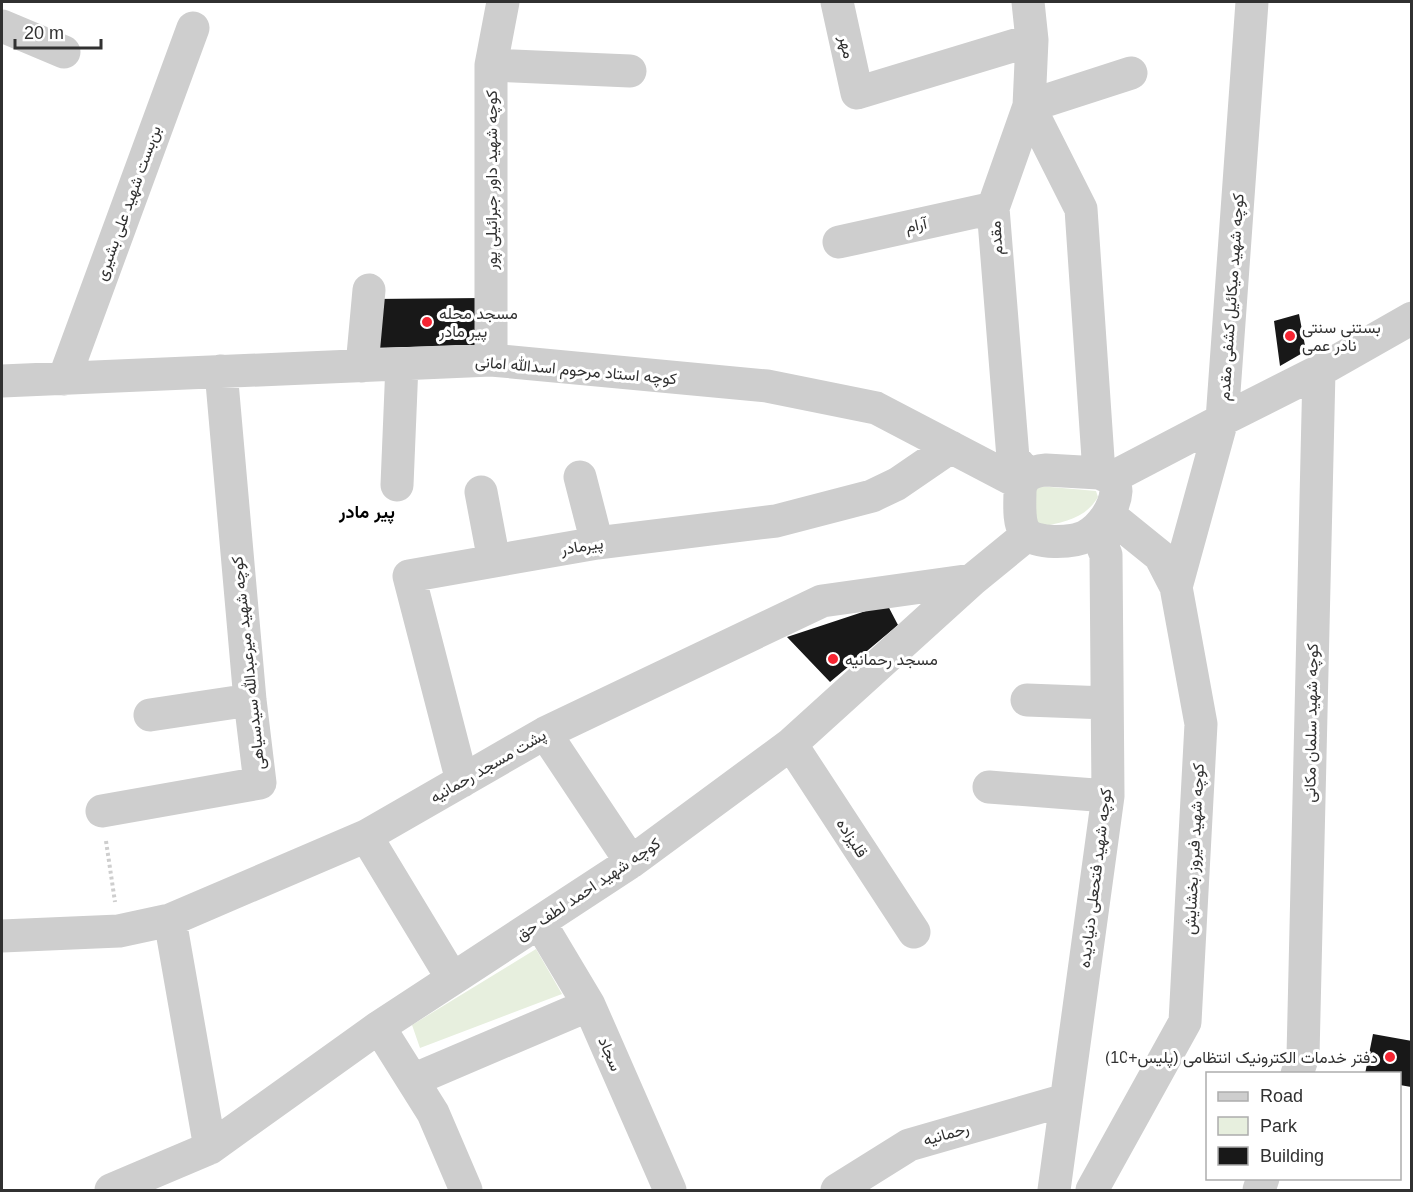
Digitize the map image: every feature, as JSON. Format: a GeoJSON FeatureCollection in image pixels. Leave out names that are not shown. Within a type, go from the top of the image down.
{"type":"FeatureCollection","features":[{"type":"Feature","properties":{"kind":"street","name":"کوچه شهید داور جبرائیلی پور"},"geometry":{"type":"LineString","coordinates":[[491,360],[491,65],[503,2]]}},
{"type":"Feature","properties":{"kind":"street","name":"مهر"},"geometry":{"type":"LineString","coordinates":[[837,2],[857,93],[1032,40]]}},
{"type":"Feature","properties":{"kind":"street","name":"مقدم"},"geometry":{"type":"LineString","coordinates":[[1024,479],[1013,458],[993,208],[1029,106],[1032,40],[1028,2]]}},
{"type":"Feature","properties":{"kind":"street","name":"کوچه شهید میکائیل کشفی مقدم"},"geometry":{"type":"LineString","coordinates":[[1176,587],[1222,420],[1252,2]]}},
{"type":"Feature","properties":{"kind":"street"},"geometry":{"type":"LineString","coordinates":[[2,26],[64,52]]}},
{"type":"Feature","properties":{"kind":"street","name":"بن‌بست شهید علی بشیری"},"geometry":{"type":"LineString","coordinates":[[64,379],[193,28]]}},
{"type":"Feature","properties":{"kind":"street"},"geometry":{"type":"LineString","coordinates":[[491,65],[630,71]]}},
{"type":"Feature","properties":{"kind":"street"},"geometry":{"type":"LineString","coordinates":[[1131,73],[1029,106],[1081,210],[1106,476],[1116,488],[1102,522],[1084,538],[1042,542],[1030,538],[1021,523],[1024,479],[1036,471],[1106,476],[1319,371],[1412,318]]}},
{"type":"Feature","properties":{"kind":"street","name":"آرام"},"geometry":{"type":"LineString","coordinates":[[839,242],[993,208]]}},
{"type":"Feature","properties":{"kind":"street"},"geometry":{"type":"LineString","coordinates":[[362,366],[369,290]]}},
{"type":"Feature","properties":{"kind":"street","name":"کوچه استاد مرحوم اسدالله امانی"},"geometry":{"type":"LineString","coordinates":[[2,381],[491,360],[767,386],[876,408],[951,447],[1024,479]]}},
{"type":"Feature","properties":{"kind":"street"},"geometry":{"type":"LineString","coordinates":[[397,485],[402,364]]}},
{"type":"Feature","properties":{"kind":"street","name":"کوچه شهید میرعبدالله سیدسیاهی"},"geometry":{"type":"LineString","coordinates":[[102,811],[260,783],[250,700],[221,371]]}},
{"type":"Feature","properties":{"kind":"street","name":"کوچه شهید سلمان مکانی"},"geometry":{"type":"LineString","coordinates":[[1299,1072],[1303,1056],[1319,371]]}},
{"type":"Feature","properties":{"kind":"street","name":"پیرمادر"},"geometry":{"type":"LineString","coordinates":[[462,781],[409,576],[597,543],[776,521],[872,496],[897,484],[951,447]]}},
{"type":"Feature","properties":{"kind":"street"},"geometry":{"type":"LineString","coordinates":[[580,477],[597,543]]}},
{"type":"Feature","properties":{"kind":"street"},"geometry":{"type":"LineString","coordinates":[[481,492],[494,561]]}},
{"type":"Feature","properties":{"kind":"street","name":"کوچه شهید فیروز بخشایش"},"geometry":{"type":"LineString","coordinates":[[1092,1191],[1185,1022],[1201,724],[1176,587],[1160,556],[1102,522]]}},
{"type":"Feature","properties":{"kind":"street","name":"کوچه شهید فتحعلی دنیادیده"},"geometry":{"type":"LineString","coordinates":[[1054,1191],[1108,796],[1106,555],[1102,522]]}},
{"type":"Feature","properties":{"kind":"street","name":"کوچه شهید احمد لطف حق"},"geometry":{"type":"LineString","coordinates":[[111,1191],[210,1148],[379,1027],[631,862],[791,744],[972,580],[1027,535]]}},
{"type":"Feature","properties":{"kind":"street","name":"پشت مسجد رحمانیه"},"geometry":{"type":"LineString","coordinates":[[2,936],[119,931],[170,920],[366,836],[545,733],[822,602],[972,580]]}},
{"type":"Feature","properties":{"kind":"street"},"geometry":{"type":"LineString","coordinates":[[150,715],[250,700]]}},
{"type":"Feature","properties":{"kind":"street"},"geometry":{"type":"LineString","coordinates":[[1027,700],[1107,703]]}},
{"type":"Feature","properties":{"kind":"street"},"geometry":{"type":"LineString","coordinates":[[545,733],[631,862]]}},
{"type":"Feature","properties":{"kind":"street","name":"قلیزاده"},"geometry":{"type":"LineString","coordinates":[[791,744],[914,932]]}},
{"type":"Feature","properties":{"kind":"street"},"geometry":{"type":"LineString","coordinates":[[989,787],[1108,796]]}},
{"type":"Feature","properties":{"kind":"street"},"geometry":{"type":"LineString","coordinates":[[366,836],[452,978]]}},
{"type":"Feature","properties":{"kind":"street"},"geometry":{"type":"LineString","coordinates":[[170,920],[210,1148]]}},
{"type":"Feature","properties":{"kind":"street","name":"سجاد"},"geometry":{"type":"LineString","coordinates":[[540,922],[590,1005],[670,1191]]}},
{"type":"Feature","properties":{"kind":"street"},"geometry":{"type":"LineString","coordinates":[[413,1080],[590,1005]]}},
{"type":"Feature","properties":{"kind":"street"},"geometry":{"type":"LineString","coordinates":[[379,1027],[433,1113],[457,1187]]}},
{"type":"Feature","properties":{"kind":"street","name":"رحمانیه"},"geometry":{"type":"LineString","coordinates":[[837,1191],[909,1145],[1065,1100]]}},
{"type":"Feature","properties":{"kind":"path"},"geometry":{"type":"LineString","coordinates":[[102,811],[119,931]]}},
{"type":"Feature","properties":{"kind":"green space"},"geometry":{"type":"Polygon","coordinates":[[[1039,486],[1096,491],[1098,497],[1080,515],[1040,527],[1033,522],[1036,490],[1039,486]]]}},
{"type":"Feature","properties":{"kind":"green space"},"geometry":{"type":"Polygon","coordinates":[[[536,949],[562,994],[420,1048],[412,1025],[536,949]]]}},
{"type":"Feature","properties":{"kind":"building","name":"مسجد محله پیر مادر"},"geometry":{"type":"Polygon","coordinates":[[[483,298],[482,345],[369,348],[373,299],[483,298]]]}},
{"type":"Feature","properties":{"kind":"building","name":"بستنی سنتی نادر عمی"},"geometry":{"type":"Polygon","coordinates":[[[1299,314],[1306,351],[1280,366],[1274,321],[1299,314]]]}},
{"type":"Feature","properties":{"kind":"building","name":"مسجد رحمانیه"},"geometry":{"type":"Polygon","coordinates":[[[887,604],[898,625],[830,682],[787,637],[887,604]]]}},
{"type":"Feature","properties":{"kind":"building","name":"دفتر خدمات الکترونیک انتظامی (پلیس+10)"},"geometry":{"type":"Polygon","coordinates":[[[1373,1034],[1412,1041],[1411,1087],[1401,1085],[1401,1072],[1365,1072],[1373,1034]]]}},
{"type":"Feature","properties":{"kind":"place","name":"مسجد محله پیر مادر"},"geometry":{"type":"Point","coordinates":[427,322]}},
{"type":"Feature","properties":{"kind":"place","name":"بستنی سنتی نادر عمی"},"geometry":{"type":"Point","coordinates":[1290,336]}},
{"type":"Feature","properties":{"kind":"place","name":"مسجد رحمانیه"},"geometry":{"type":"Point","coordinates":[833,659]}},
{"type":"Feature","properties":{"kind":"place","name":"دفتر خدمات الکترونیک انتظامی (پلیس+10)"},"geometry":{"type":"Point","coordinates":[1390,1057]}},
{"type":"Feature","properties":{"kind":"district","name":"پیر مادر"},"geometry":{"type":"Point","coordinates":[367,512]}}]}
